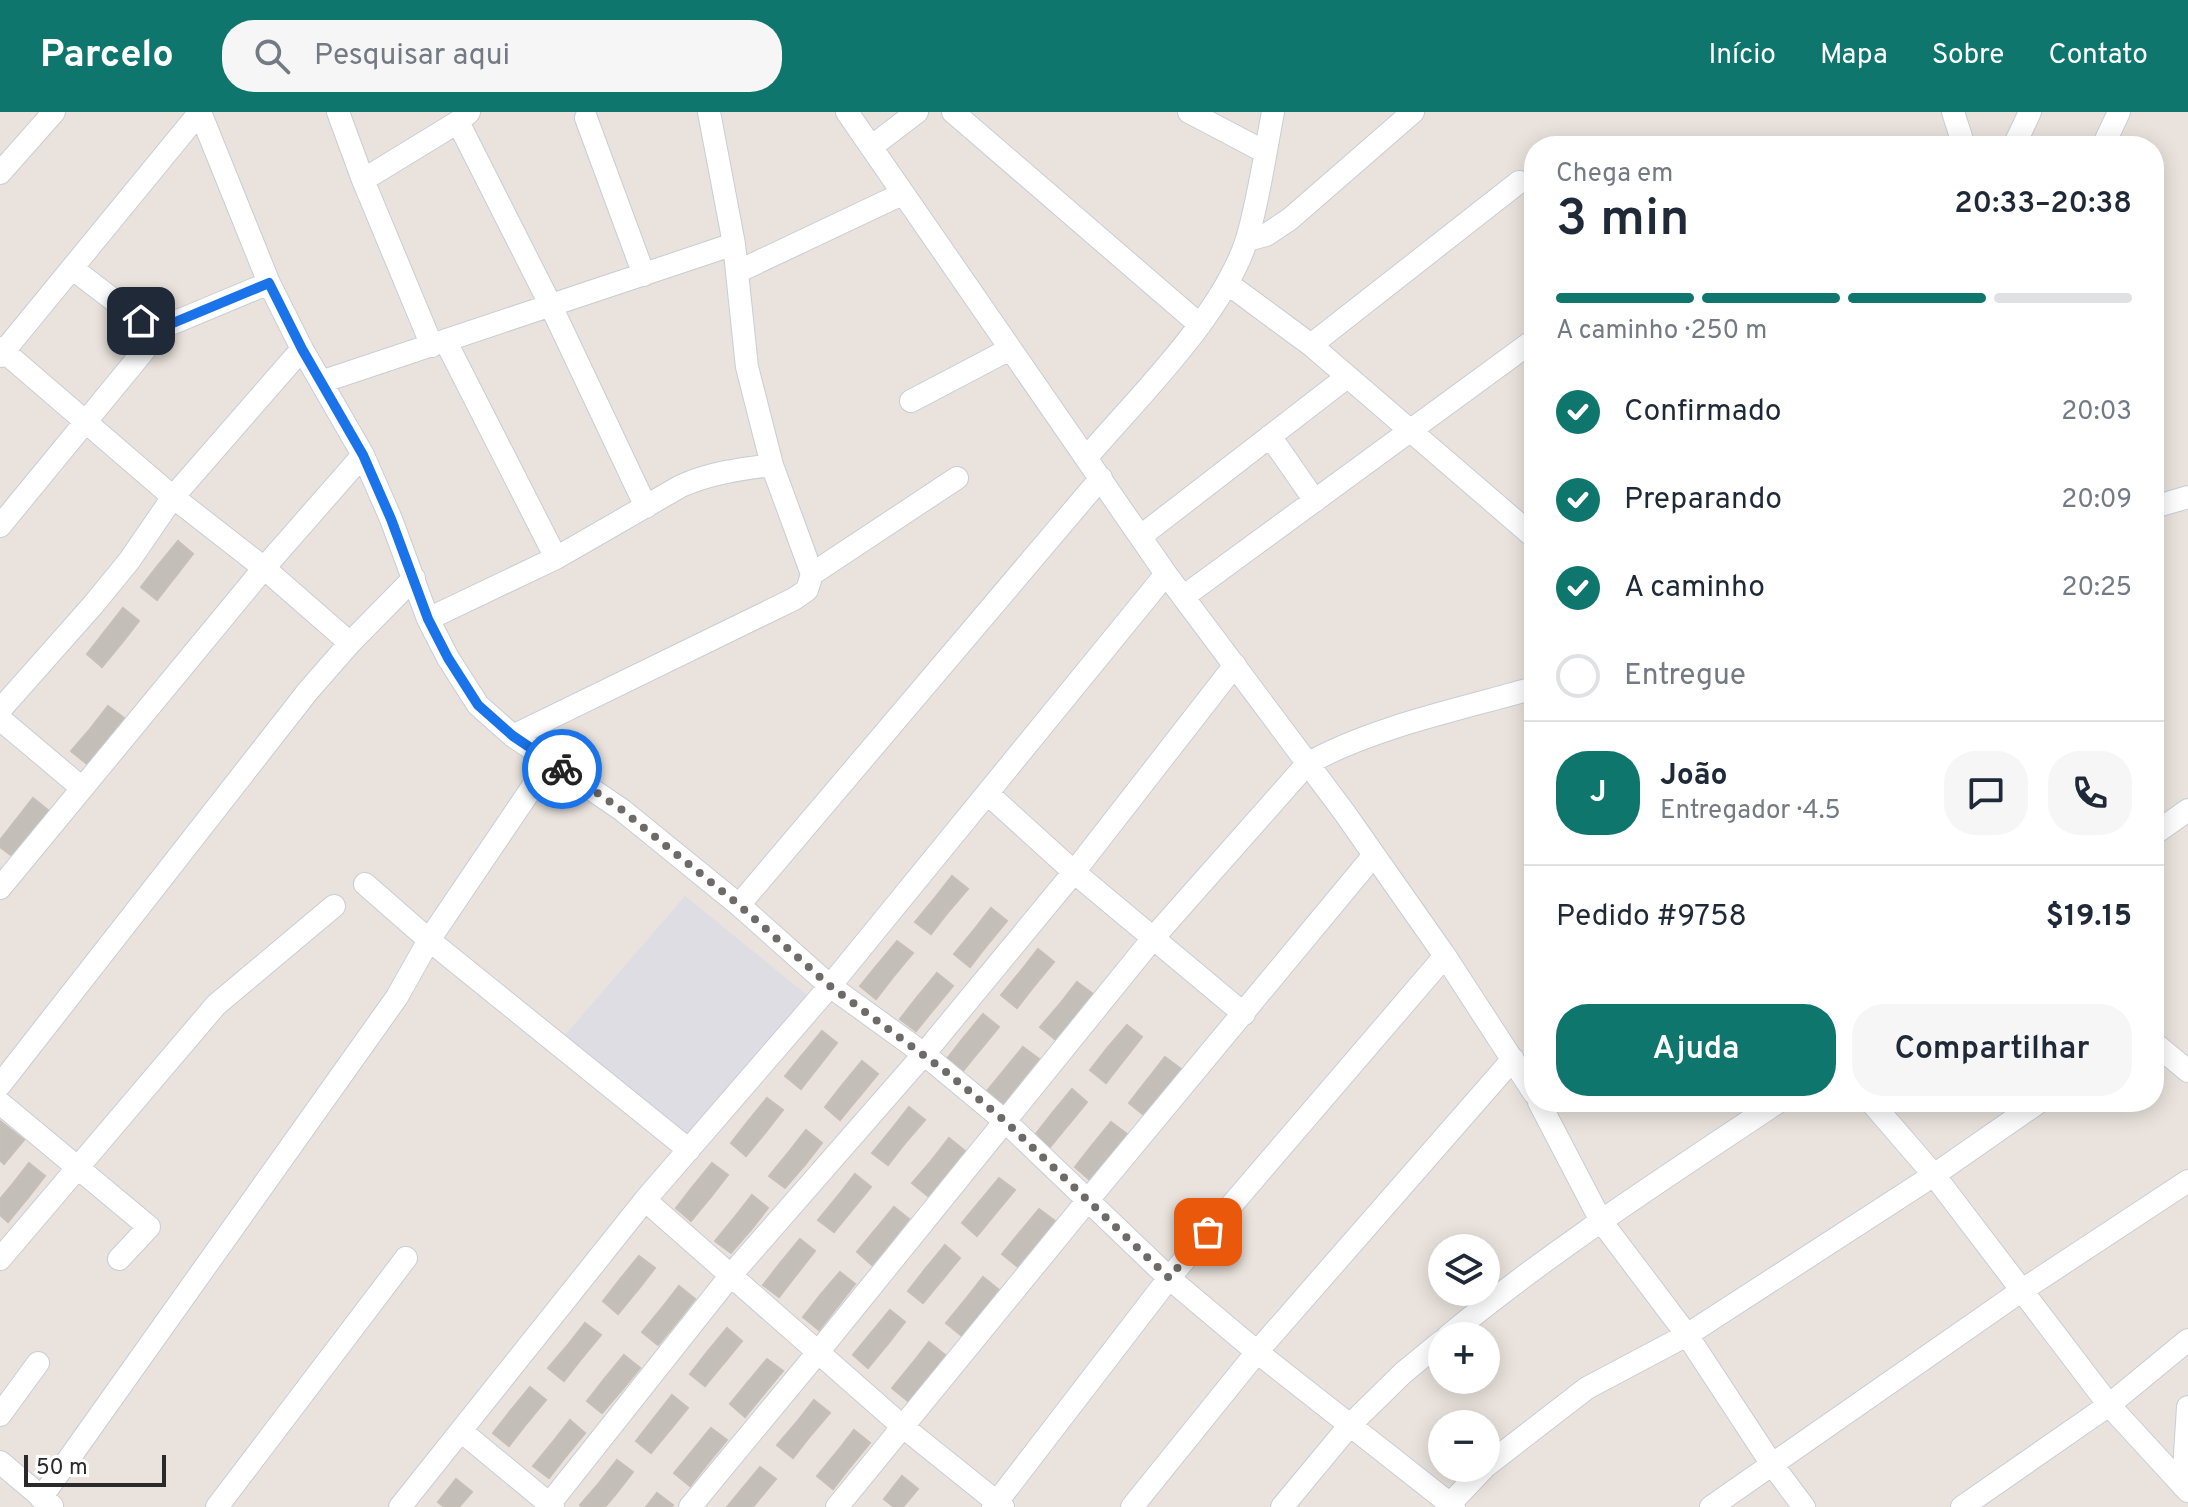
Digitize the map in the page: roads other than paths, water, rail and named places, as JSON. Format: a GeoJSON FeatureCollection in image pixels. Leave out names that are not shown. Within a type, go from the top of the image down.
{"type":"FeatureCollection","features":[{"type":"Feature","properties":{"kind":"street"},"geometry":{"type":"LineString","coordinates":[[0,173],[54,112]]}},
{"type":"Feature","properties":{"kind":"street"},"geometry":{"type":"LineString","coordinates":[[350,643],[264,568],[173,497],[1,352],[73,269],[200,112],[269,283],[302,349],[363,455],[428,619],[478,705],[513,736],[622,810],[739,905],[830,986],[924,1054],[1006,1122],[1169,1278],[1450,1506],[1472,1482]]}},
{"type":"Feature","properties":{"kind":"street"},"geometry":{"type":"LineString","coordinates":[[338,112],[363,180],[439,344],[556,558]]}},
{"type":"Feature","properties":{"kind":"street"},"geometry":{"type":"LineString","coordinates":[[513,736],[807,590],[812,574],[772,465],[747,367],[734,244],[709,112]]}},
{"type":"Feature","properties":{"kind":"street"},"geometry":{"type":"LineString","coordinates":[[847,112],[1166,574],[1374,855],[1524,1076]]}},
{"type":"Feature","properties":{"kind":"street"},"geometry":{"type":"LineString","coordinates":[[871,147],[917,112]]}},
{"type":"Feature","properties":{"kind":"street"},"geometry":{"type":"LineString","coordinates":[[953,112],[1200,325]]}},
{"type":"Feature","properties":{"kind":"street"},"geometry":{"type":"LineString","coordinates":[[1189,112],[1265,152]]}},
{"type":"Feature","properties":{"kind":"street"},"geometry":{"type":"LineString","coordinates":[[1087,457],[1200,325],[1227,283],[1247,240],[1273,112]]}},
{"type":"Feature","properties":{"kind":"street"},"geometry":{"type":"LineString","coordinates":[[1247,240],[1266,235],[1290,219],[1413,112]]}},
{"type":"Feature","properties":{"kind":"street"},"geometry":{"type":"LineString","coordinates":[[1953,112],[1961,136]]}},
{"type":"Feature","properties":{"kind":"street"},"geometry":{"type":"LineString","coordinates":[[2019,136],[2030,112]]}},
{"type":"Feature","properties":{"kind":"street"},"geometry":{"type":"LineString","coordinates":[[2105,136],[2119,112]]}},
{"type":"Feature","properties":{"kind":"street"},"geometry":{"type":"LineString","coordinates":[[363,180],[464,117],[646,507]]}},
{"type":"Feature","properties":{"kind":"street"},"geometry":{"type":"LineString","coordinates":[[586,118],[644,275]]}},
{"type":"Feature","properties":{"kind":"street"},"geometry":{"type":"LineString","coordinates":[[1311,345],[1519,182]]}},
{"type":"Feature","properties":{"kind":"street"},"geometry":{"type":"LineString","coordinates":[[737,272],[902,194]]}},
{"type":"Feature","properties":{"kind":"street"},"geometry":{"type":"LineString","coordinates":[[321,382],[734,244]]}},
{"type":"Feature","properties":{"kind":"street"},"geometry":{"type":"LineString","coordinates":[[0,526],[147,347],[149,333],[141,321],[73,269]]}},
{"type":"Feature","properties":{"kind":"street"},"geometry":{"type":"LineString","coordinates":[[149,333],[269,283]]}},
{"type":"Feature","properties":{"kind":"street"},"geometry":{"type":"LineString","coordinates":[[1227,283],[1311,345],[1524,529]]}},
{"type":"Feature","properties":{"kind":"street"},"geometry":{"type":"LineString","coordinates":[[1183,597],[1524,347]]}},
{"type":"Feature","properties":{"kind":"street"},"geometry":{"type":"LineString","coordinates":[[0,710],[129,561],[173,497],[302,349]]}},
{"type":"Feature","properties":{"kind":"street"},"geometry":{"type":"LineString","coordinates":[[911,401],[1010,349]]}},
{"type":"Feature","properties":{"kind":"street"},"geometry":{"type":"LineString","coordinates":[[1141,536],[1347,377]]}},
{"type":"Feature","properties":{"kind":"street"},"geometry":{"type":"LineString","coordinates":[[1270,436],[1315,501]]}},
{"type":"Feature","properties":{"kind":"street"},"geometry":{"type":"LineString","coordinates":[[0,888],[264,568],[363,455]]}},
{"type":"Feature","properties":{"kind":"street"},"geometry":{"type":"LineString","coordinates":[[428,619],[556,558],[701,477],[772,465]]}},
{"type":"Feature","properties":{"kind":"street"},"geometry":{"type":"LineString","coordinates":[[812,574],[957,478]]}},
{"type":"Feature","properties":{"kind":"street"},"geometry":{"type":"LineString","coordinates":[[739,905],[1101,478]]}},
{"type":"Feature","properties":{"kind":"street"},"geometry":{"type":"LineString","coordinates":[[2164,504],[2188,497]]}},
{"type":"Feature","properties":{"kind":"street"},"geometry":{"type":"LineString","coordinates":[[400,1507],[645,1200],[830,986],[1166,574]]}},
{"type":"Feature","properties":{"kind":"street"},"geometry":{"type":"LineString","coordinates":[[0,1085],[308,691],[414,578]]}},
{"type":"Feature","properties":{"kind":"street"},"geometry":{"type":"LineString","coordinates":[[461,1431],[550,1506],[731,1275],[924,1054],[1074,872],[1235,665]]}},
{"type":"Feature","properties":{"kind":"street"},"geometry":{"type":"LineString","coordinates":[[690,1507],[1154,937],[1307,764],[1337,747],[1524,691]]}},
{"type":"Feature","properties":{"kind":"street"},"geometry":{"type":"LineString","coordinates":[[0,719],[82,788]]}},
{"type":"Feature","properties":{"kind":"street"},"geometry":{"type":"LineString","coordinates":[[0,1462],[47,1502],[397,997],[429,940],[550,761]]}},
{"type":"Feature","properties":{"kind":"street"},"geometry":{"type":"LineString","coordinates":[[988,794],[1074,872],[1244,1014]]}},
{"type":"Feature","properties":{"kind":"street"},"geometry":{"type":"LineString","coordinates":[[2164,827],[2188,810]]}},
{"type":"Feature","properties":{"kind":"street"},"geometry":{"type":"LineString","coordinates":[[837,1507],[1374,855]]}},
{"type":"Feature","properties":{"kind":"street"},"geometry":{"type":"LineString","coordinates":[[365,884],[429,940],[689,1150]]}},
{"type":"Feature","properties":{"kind":"street"},"geometry":{"type":"LineString","coordinates":[[0,1259],[216,1005],[334,906]]}},
{"type":"Feature","properties":{"kind":"street"},"geometry":{"type":"LineString","coordinates":[[645,1200],[902,1426],[998,1505],[1169,1278],[1445,956]]}},
{"type":"Feature","properties":{"kind":"street"},"geometry":{"type":"LineString","coordinates":[[2164,1051],[2188,1071]]}},
{"type":"Feature","properties":{"kind":"street"},"geometry":{"type":"LineString","coordinates":[[1132,1507],[1257,1352],[1513,1059]]}},
{"type":"Feature","properties":{"kind":"street"},"geometry":{"type":"LineString","coordinates":[[0,1103],[149,1227],[119,1259]]}},
{"type":"Feature","properties":{"kind":"street"},"geometry":{"type":"LineString","coordinates":[[1545,1112],[1601,1221],[1687,1335],[1771,1463],[1804,1507]]}},
{"type":"Feature","properties":{"kind":"street"},"geometry":{"type":"LineString","coordinates":[[1465,1322],[1506,1288],[1601,1221],[1763,1112]]}},
{"type":"Feature","properties":{"kind":"street"},"geometry":{"type":"LineString","coordinates":[[1880,1112],[1934,1175],[2109,1405],[2186,1489]]}},
{"type":"Feature","properties":{"kind":"street"},"geometry":{"type":"LineString","coordinates":[[1500,1455],[1587,1388],[1687,1335],[1934,1175],[2025,1112]]}},
{"type":"Feature","properties":{"kind":"street"},"geometry":{"type":"LineString","coordinates":[[1711,1507],[2021,1291],[2188,1181]]}},
{"type":"Feature","properties":{"kind":"street"},"geometry":{"type":"LineString","coordinates":[[217,1507],[406,1258]]}},
{"type":"Feature","properties":{"kind":"street"},"geometry":{"type":"LineString","coordinates":[[1962,1507],[2109,1405],[2188,1340]]}},
{"type":"Feature","properties":{"kind":"street"},"geometry":{"type":"LineString","coordinates":[[1282,1507],[1350,1425],[1428,1352]]}},
{"type":"Feature","properties":{"kind":"street"},"geometry":{"type":"LineString","coordinates":[[0,1415],[38,1363]]}},
{"type":"Feature","properties":{"kind":"street"},"geometry":{"type":"LineString","coordinates":[[2186,1489],[2188,1407]]}}]}
